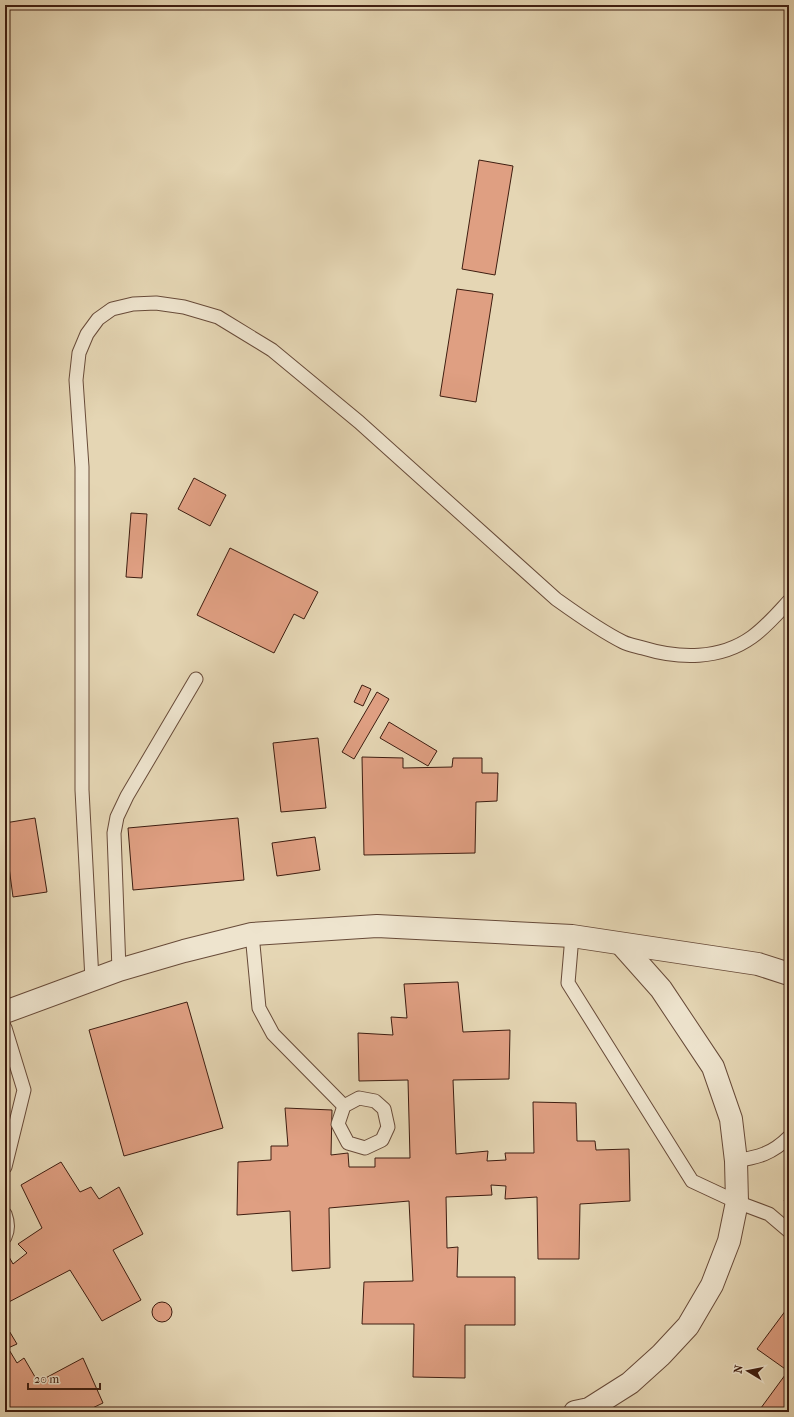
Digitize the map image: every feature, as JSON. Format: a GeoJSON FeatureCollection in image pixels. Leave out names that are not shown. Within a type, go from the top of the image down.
{"type":"FeatureCollection","features":[{"type":"Feature","properties":{"kind":"street"},"geometry":{"type":"LineString","coordinates":[[5,1012],[120,970],[184,951],[252,934],[377,926],[572,936],[758,964],[789,974]]}},
{"type":"Feature","properties":{"kind":"street"},"geometry":{"type":"LineString","coordinates":[[584,1411],[630,1383],[661,1356],[688,1326],[712,1285],[728,1241],[737,1202],[736,1161],[731,1119],[713,1067],[661,989],[621,944]]}},
{"type":"Feature","properties":{"kind":"lane"},"geometry":{"type":"LineString","coordinates":[[92,980],[82,790],[82,467],[76,380],[79,353],[87,334],[98,319],[112,309],[133,304],[156,303],[184,307],[218,317],[272,350],[359,422],[556,599],[589,623],[624,642],[652,651],[680,656],[704,655],[728,650],[751,638],[772,620],[789,601]]}},
{"type":"Feature","properties":{"kind":"lane"},"geometry":{"type":"LineString","coordinates":[[120,970],[114,833],[117,817],[127,796],[196,679]]}},
{"type":"Feature","properties":{"kind":"lane"},"geometry":{"type":"LineString","coordinates":[[252,934],[259,1008],[273,1034],[344,1106]]}},
{"type":"Feature","properties":{"kind":"lane"},"geometry":{"type":"LineString","coordinates":[[572,936],[568,983],[692,1181],[737,1202],[768,1214],[789,1231]]}},
{"type":"Feature","properties":{"kind":"lane"},"geometry":{"type":"LineString","coordinates":[[5,1028],[24,1090],[5,1167]]}},
{"type":"Feature","properties":{"kind":"lane"},"geometry":{"type":"LineString","coordinates":[[736,1161],[759,1157],[773,1151],[789,1137]]}},
{"type":"Feature","properties":{"kind":"lane"},"geometry":{"type":"LineString","coordinates":[[5,1214],[8,1222],[8,1230],[5,1237]]}},
{"type":"Feature","properties":{"kind":"building"},"geometry":{"type":"Polygon","coordinates":[[[479,160],[513,166],[495,275],[462,269],[479,160]]]}},
{"type":"Feature","properties":{"kind":"building"},"geometry":{"type":"Polygon","coordinates":[[[457,289],[493,294],[476,402],[440,396],[457,289]]]}},
{"type":"Feature","properties":{"kind":"building"},"geometry":{"type":"Polygon","coordinates":[[[194,478],[226,495],[210,526],[178,509],[194,478]]]}},
{"type":"Feature","properties":{"kind":"building"},"geometry":{"type":"Polygon","coordinates":[[[131,513],[147,514],[142,578],[126,577],[131,513]]]}},
{"type":"Feature","properties":{"kind":"building"},"geometry":{"type":"Polygon","coordinates":[[[230,548],[318,592],[304,619],[294,614],[274,653],[197,615],[230,548]]]}},
{"type":"Feature","properties":{"kind":"building"},"geometry":{"type":"Polygon","coordinates":[[[362,685],[371,689],[363,706],[354,702],[362,685]]]}},
{"type":"Feature","properties":{"kind":"building"},"geometry":{"type":"Polygon","coordinates":[[[377,692],[389,699],[354,759],[342,752],[377,692]]]}},
{"type":"Feature","properties":{"kind":"building"},"geometry":{"type":"Polygon","coordinates":[[[389,722],[437,751],[428,766],[380,738],[389,722]]]}},
{"type":"Feature","properties":{"kind":"building"},"geometry":{"type":"Polygon","coordinates":[[[318,738],[326,808],[281,812],[273,743],[318,738]]]}},
{"type":"Feature","properties":{"kind":"building"},"geometry":{"type":"Polygon","coordinates":[[[362,757],[403,758],[403,768],[452,767],[453,758],[482,758],[482,773],[498,773],[497,801],[476,802],[475,853],[364,855],[362,757]]]}},
{"type":"Feature","properties":{"kind":"building"},"geometry":{"type":"Polygon","coordinates":[[[35,818],[47,892],[13,897],[9,867],[5,867],[5,823],[35,818]]]}},
{"type":"Feature","properties":{"kind":"building"},"geometry":{"type":"Polygon","coordinates":[[[238,818],[244,880],[133,890],[128,828],[238,818]]]}},
{"type":"Feature","properties":{"kind":"building"},"geometry":{"type":"Polygon","coordinates":[[[315,837],[320,870],[277,876],[272,843],[315,837]]]}},
{"type":"Feature","properties":{"kind":"building"},"geometry":{"type":"Polygon","coordinates":[[[458,982],[463,1032],[510,1030],[509,1079],[453,1080],[456,1154],[488,1151],[487,1161],[506,1160],[505,1153],[534,1153],[533,1102],[576,1103],[577,1141],[595,1141],[596,1150],[629,1149],[630,1201],[580,1204],[579,1259],[538,1259],[537,1197],[505,1199],[506,1186],[491,1185],[492,1195],[446,1197],[447,1248],[458,1247],[457,1277],[515,1277],[515,1325],[465,1325],[465,1378],[413,1377],[414,1324],[362,1324],[364,1282],[413,1281],[409,1201],[329,1208],[330,1268],[292,1271],[290,1211],[237,1215],[238,1162],[271,1160],[271,1146],[288,1146],[285,1108],[332,1110],[331,1155],[348,1153],[349,1167],[375,1167],[375,1158],[410,1158],[408,1080],[359,1081],[358,1033],[393,1035],[391,1017],[407,1018],[404,984],[458,982]]]}},
{"type":"Feature","properties":{"kind":"building"},"geometry":{"type":"Polygon","coordinates":[[[187,1002],[223,1128],[124,1156],[89,1030],[187,1002]]]}},
{"type":"Feature","properties":{"kind":"building"},"geometry":{"type":"Polygon","coordinates":[[[61,1162],[80,1192],[91,1187],[99,1199],[119,1187],[143,1234],[113,1250],[141,1300],[102,1321],[70,1270],[5,1304],[5,1257],[8,1255],[13,1264],[27,1253],[18,1244],[42,1228],[21,1185],[61,1162]]]}},
{"type":"Feature","properties":{"kind":"building"},"geometry":{"type":"Polygon","coordinates":[[[789,1194],[789,1204],[784,1201],[789,1194]]]}},
{"type":"Feature","properties":{"kind":"building"},"geometry":{"type":"Polygon","coordinates":[[[162,1302],[169,1305],[172,1312],[169,1319],[162,1322],[155,1319],[152,1312],[155,1305],[162,1302]]]}},
{"type":"Feature","properties":{"kind":"building"},"geometry":{"type":"Polygon","coordinates":[[[789,1306],[789,1412],[758,1412],[788,1371],[757,1349],[789,1306]]]}},
{"type":"Feature","properties":{"kind":"building"},"geometry":{"type":"Polygon","coordinates":[[[5,1324],[17,1344],[8,1348],[17,1363],[24,1358],[38,1382],[83,1358],[103,1403],[84,1412],[5,1412],[5,1324]]]}}]}
